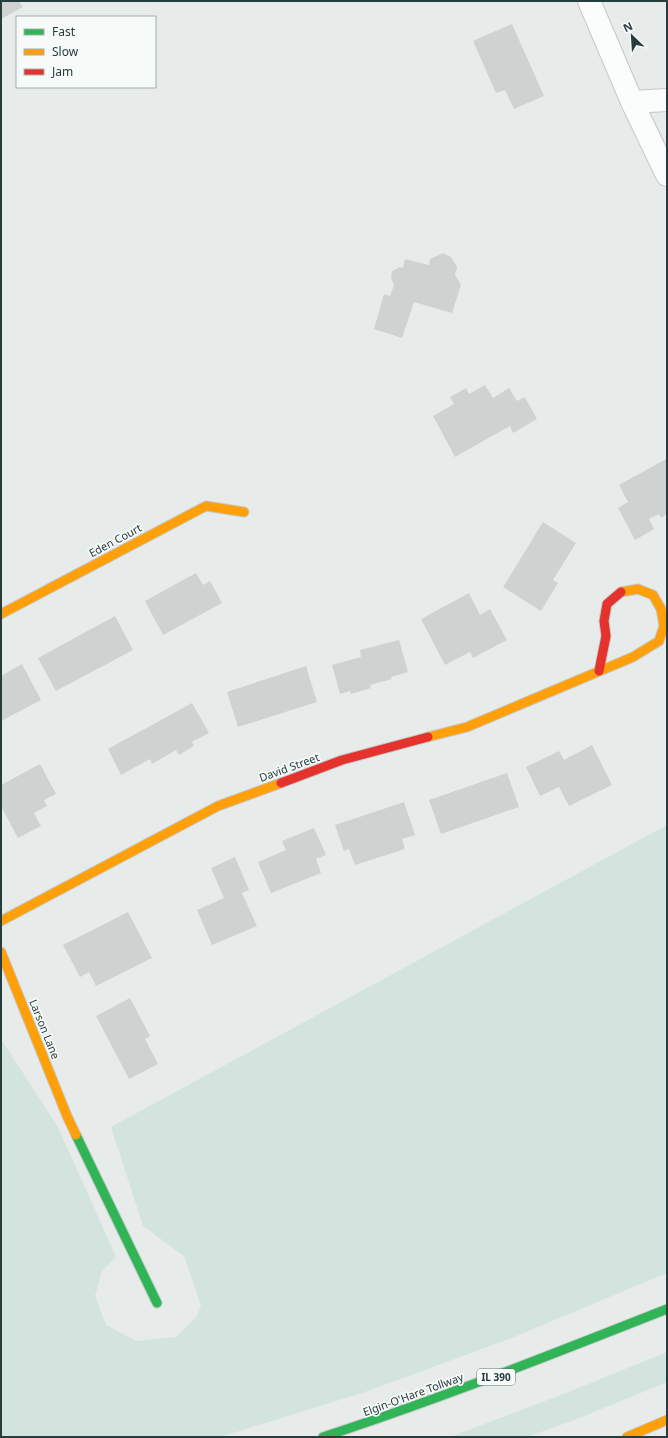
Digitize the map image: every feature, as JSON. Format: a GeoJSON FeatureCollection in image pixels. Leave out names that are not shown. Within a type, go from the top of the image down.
{"type":"FeatureCollection","features":[{"type":"Feature","properties":{"kind":"main road","name":"Eden Court"},"geometry":{"type":"LineString","coordinates":[[1,614],[206,506],[244,512]]}},
{"type":"Feature","properties":{"kind":"main road","name":"David Street"},"geometry":{"type":"LineString","coordinates":[[1,921],[218,806],[342,760],[467,727],[634,657],[659,641],[664,626],[661,609],[653,596],[638,589],[621,592],[607,604],[604,621],[606,636],[599,671]]}},
{"type":"Feature","properties":{"kind":"main road","name":"Larson Lane"},"geometry":{"type":"LineString","coordinates":[[1,952],[67,1116],[157,1303]]}},
{"type":"Feature","properties":{"kind":"main road","name":"Elgin-O'Hare Tollway"},"geometry":{"type":"LineString","coordinates":[[323,1437],[378,1420],[511,1371],[667,1308]]}},
{"type":"Feature","properties":{"kind":"main road"},"geometry":{"type":"LineString","coordinates":[[627,1437],[667,1420]]}},
{"type":"Feature","properties":{"kind":"street"},"geometry":{"type":"LineString","coordinates":[[589,1],[632,102],[667,175]]}},
{"type":"Feature","properties":{"kind":"street"},"geometry":{"type":"LineString","coordinates":[[632,102],[667,100]]}},
{"type":"Feature","properties":{"kind":"shaded area"},"geometry":{"type":"Polygon","coordinates":[[[667,825],[667,1273],[509,1339],[365,1392],[220,1437],[1,1437],[1,1039],[58,1127],[116,1257],[102,1271],[95,1296],[106,1325],[136,1341],[176,1337],[197,1316],[201,1305],[184,1256],[143,1226],[111,1127],[667,825]]]}},
{"type":"Feature","properties":{"kind":"shaded area"},"geometry":{"type":"Polygon","coordinates":[[[667,1352],[667,1382],[577,1419],[527,1437],[450,1437],[566,1393],[667,1352]]]}},
{"type":"Feature","properties":{"kind":"building"},"geometry":{"type":"Polygon","coordinates":[[[1,1],[19,1],[23,7],[1,19],[1,1]]]}},
{"type":"Feature","properties":{"kind":"building"},"geometry":{"type":"Polygon","coordinates":[[[512,24],[544,96],[514,109],[505,90],[496,93],[473,41],[512,24]]]}},
{"type":"Feature","properties":{"kind":"building"},"geometry":{"type":"Polygon","coordinates":[[[443,253],[451,257],[457,267],[455,275],[461,285],[452,313],[414,302],[402,338],[374,329],[384,294],[390,296],[394,285],[391,278],[392,271],[400,267],[403,268],[405,259],[429,265],[430,259],[443,253]]]}},
{"type":"Feature","properties":{"kind":"building"},"geometry":{"type":"Polygon","coordinates":[[[485,385],[493,398],[509,388],[517,401],[525,397],[537,419],[513,433],[510,426],[455,457],[433,416],[454,404],[450,397],[466,388],[469,394],[485,385]]]}},
{"type":"Feature","properties":{"kind":"building"},"geometry":{"type":"Polygon","coordinates":[[[666,459],[667,514],[661,518],[659,514],[649,519],[654,529],[635,540],[618,508],[628,502],[619,485],[666,459]]]}},
{"type":"Feature","properties":{"kind":"building"},"geometry":{"type":"Polygon","coordinates":[[[543,522],[576,543],[553,580],[558,583],[541,611],[503,587],[543,522]]]}},
{"type":"Feature","properties":{"kind":"building"},"geometry":{"type":"Polygon","coordinates":[[[196,573],[203,585],[210,581],[222,603],[163,635],[145,601],[196,573]]]}},
{"type":"Feature","properties":{"kind":"building"},"geometry":{"type":"Polygon","coordinates":[[[469,593],[480,615],[490,609],[507,640],[473,658],[470,652],[445,665],[421,619],[469,593]]]}},
{"type":"Feature","properties":{"kind":"building"},"geometry":{"type":"Polygon","coordinates":[[[115,616],[133,650],[56,691],[38,658],[115,616]]]}},
{"type":"Feature","properties":{"kind":"building"},"geometry":{"type":"Polygon","coordinates":[[[399,640],[408,672],[391,677],[392,679],[370,685],[371,688],[351,694],[350,691],[340,694],[332,665],[361,657],[360,650],[399,640]]]}},
{"type":"Feature","properties":{"kind":"building"},"geometry":{"type":"Polygon","coordinates":[[[22,664],[41,700],[1,721],[1,676],[22,664]]]}},
{"type":"Feature","properties":{"kind":"building"},"geometry":{"type":"Polygon","coordinates":[[[306,666],[317,702],[238,727],[227,692],[306,666]]]}},
{"type":"Feature","properties":{"kind":"building"},"geometry":{"type":"Polygon","coordinates":[[[192,703],[209,733],[192,742],[194,746],[179,755],[176,750],[152,764],[150,759],[121,775],[108,749],[192,703]]]}},
{"type":"Feature","properties":{"kind":"building"},"geometry":{"type":"Polygon","coordinates":[[[592,745],[612,785],[569,806],[559,787],[540,796],[526,767],[559,751],[564,760],[592,745]]]}},
{"type":"Feature","properties":{"kind":"building"},"geometry":{"type":"Polygon","coordinates":[[[40,764],[56,794],[44,800],[47,806],[34,813],[41,826],[18,838],[1,806],[1,785],[40,764]]]}},
{"type":"Feature","properties":{"kind":"building"},"geometry":{"type":"Polygon","coordinates":[[[507,773],[519,807],[441,834],[429,800],[507,773]]]}},
{"type":"Feature","properties":{"kind":"building"},"geometry":{"type":"Polygon","coordinates":[[[404,802],[415,835],[402,839],[405,849],[355,865],[349,849],[344,851],[335,825],[404,802]]]}},
{"type":"Feature","properties":{"kind":"building"},"geometry":{"type":"Polygon","coordinates":[[[314,828],[326,855],[316,859],[321,873],[271,893],[258,862],[286,850],[282,841],[314,828]]]}},
{"type":"Feature","properties":{"kind":"building"},"geometry":{"type":"Polygon","coordinates":[[[235,857],[249,890],[242,893],[257,926],[212,945],[197,910],[224,898],[211,868],[235,857]]]}},
{"type":"Feature","properties":{"kind":"building"},"geometry":{"type":"Polygon","coordinates":[[[128,912],[152,958],[96,986],[89,972],[80,977],[63,945],[128,912]]]}},
{"type":"Feature","properties":{"kind":"building"},"geometry":{"type":"Polygon","coordinates":[[[130,998],[150,1036],[145,1039],[158,1064],[129,1079],[96,1016],[130,998]]]}},
{"type":"Feature","properties":{"kind":"traffic: fast"},"geometry":{"type":"LineString","coordinates":[[76,1135],[157,1303]]}},
{"type":"Feature","properties":{"kind":"traffic: fast"},"geometry":{"type":"LineString","coordinates":[[323,1437],[453,1392],[667,1309]]}},
{"type":"Feature","properties":{"kind":"traffic: slow"},"geometry":{"type":"LineString","coordinates":[[1,614],[206,506],[244,512]]}},
{"type":"Feature","properties":{"kind":"traffic: slow"},"geometry":{"type":"LineString","coordinates":[[428,737],[467,727],[633,657],[659,641],[664,626],[661,609],[653,595],[638,589],[621,592]]}},
{"type":"Feature","properties":{"kind":"traffic: slow"},"geometry":{"type":"LineString","coordinates":[[1,921],[218,806],[281,783]]}},
{"type":"Feature","properties":{"kind":"traffic: slow"},"geometry":{"type":"LineString","coordinates":[[1,952],[76,1135]]}},
{"type":"Feature","properties":{"kind":"traffic: slow"},"geometry":{"type":"LineString","coordinates":[[627,1437],[667,1420]]}},
{"type":"Feature","properties":{"kind":"traffic: jam"},"geometry":{"type":"LineString","coordinates":[[599,671],[606,636],[604,621],[607,604],[621,592]]}},
{"type":"Feature","properties":{"kind":"traffic: jam"},"geometry":{"type":"LineString","coordinates":[[281,783],[342,760],[428,737]]}}]}
